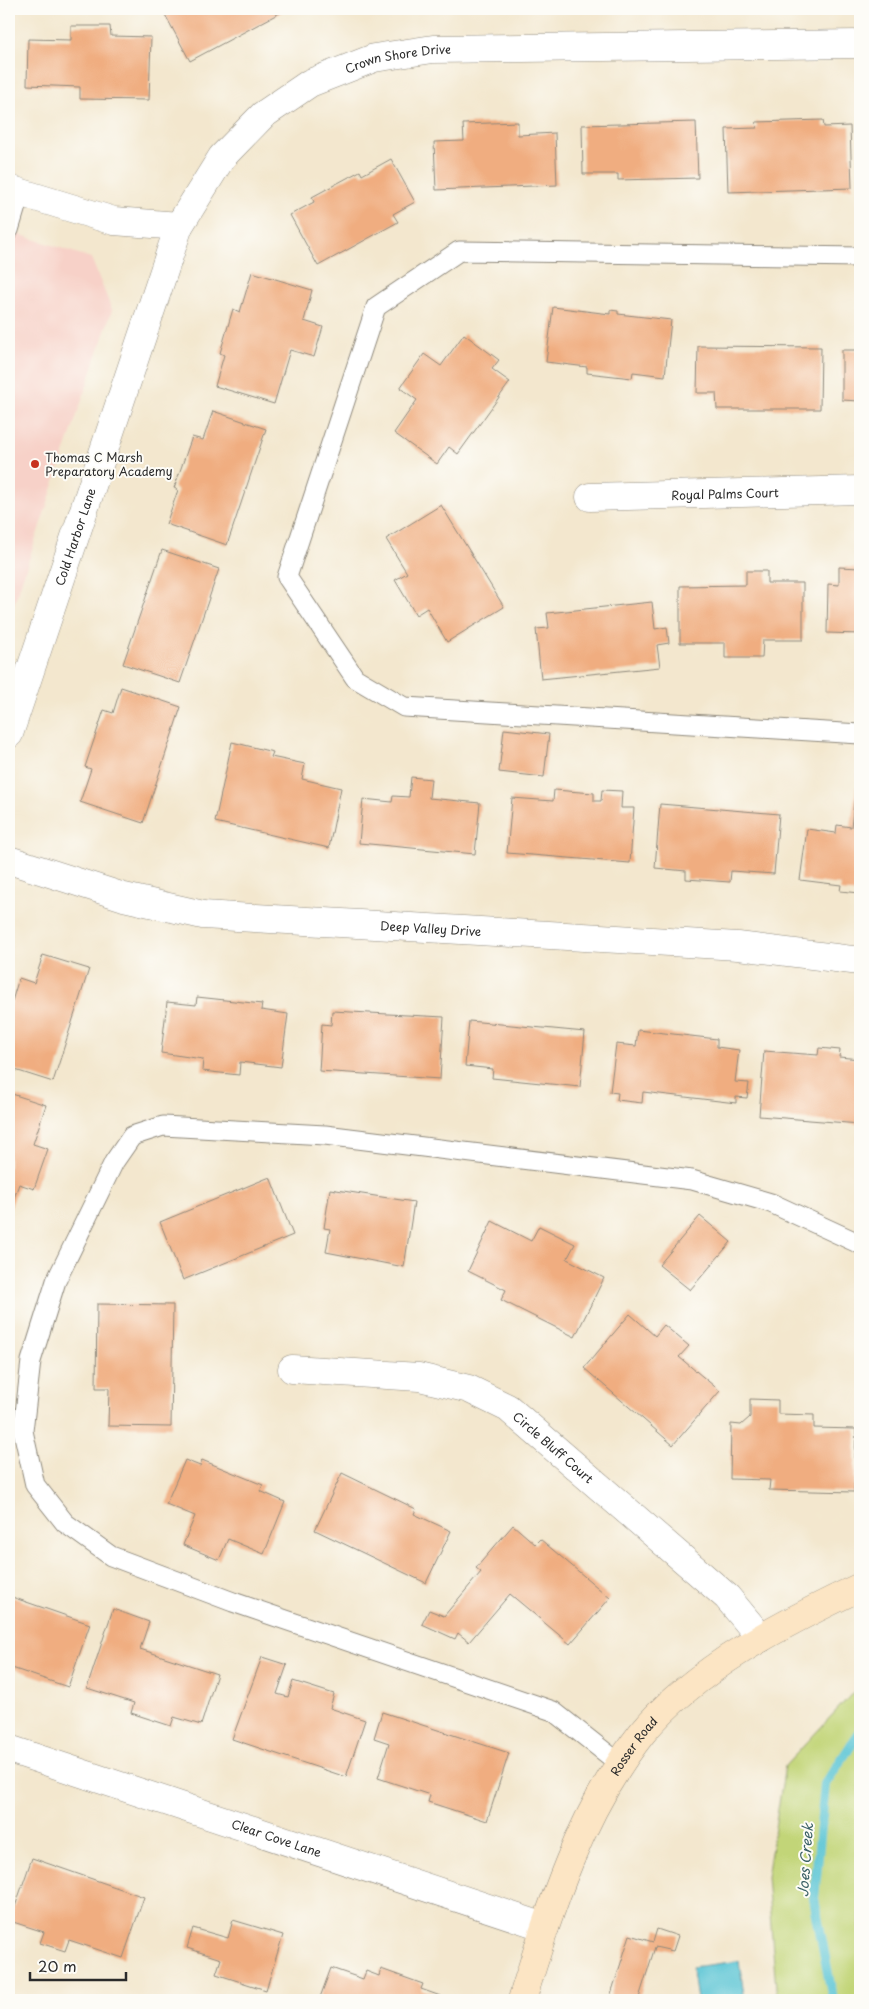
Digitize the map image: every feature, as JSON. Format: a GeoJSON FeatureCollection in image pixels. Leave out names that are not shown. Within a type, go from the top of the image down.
{"type":"FeatureCollection","features":[{"type":"Feature","properties":{"kind":"street","name":"Crown Shore Drive"},"geometry":{"type":"LineString","coordinates":[[180,226],[222,157],[263,115],[310,83],[374,58],[433,49],[860,44]]}},
{"type":"Feature","properties":{"kind":"street"},"geometry":{"type":"LineString","coordinates":[[14,191],[114,220],[180,226]]}},
{"type":"Feature","properties":{"kind":"street","name":"Cold Harbor Lane"},"geometry":{"type":"LineString","coordinates":[[9,734],[180,226]]}},
{"type":"Feature","properties":{"kind":"street","name":"Royal Palms Court"},"geometry":{"type":"LineString","coordinates":[[590,497],[860,490]]}},
{"type":"Feature","properties":{"kind":"street","name":"Deep Valley Drive"},"geometry":{"type":"LineString","coordinates":[[9,860],[124,897],[203,915],[738,946],[860,961]]}},
{"type":"Feature","properties":{"kind":"street","name":"Circle Bluff Court"},"geometry":{"type":"LineString","coordinates":[[292,1369],[419,1377],[469,1389],[508,1408],[727,1598],[762,1638]]}},
{"type":"Feature","properties":{"kind":"street","name":"Rosser Road"},"geometry":{"type":"LineString","coordinates":[[522,2000],[564,1873],[594,1807],[620,1764],[643,1733],[664,1710],[704,1676],[762,1638],[860,1587]]}},
{"type":"Feature","properties":{"kind":"street","name":"Clear Cove Lane"},"geometry":{"type":"LineString","coordinates":[[9,1749],[545,1927]]}},
{"type":"Feature","properties":{"kind":"lane"},"geometry":{"type":"LineString","coordinates":[[9,230],[14,191]]}},
{"type":"Feature","properties":{"kind":"lane"},"geometry":{"type":"LineString","coordinates":[[860,257],[459,251],[376,307],[287,577],[355,678],[404,707],[860,734]]}},
{"type":"Feature","properties":{"kind":"lane"},"geometry":{"type":"LineString","coordinates":[[620,1764],[553,1711],[233,1602],[111,1556],[65,1523],[35,1485],[23,1431],[31,1361],[56,1280],[114,1162],[132,1136],[163,1126],[325,1135],[692,1180],[771,1203],[860,1244]]}},
{"type":"Feature","properties":{"kind":"shaded area","name":"Thomas C Marsh Preparatory Academy"},"geometry":{"type":"Polygon","coordinates":[[[9,231],[91,258],[112,310],[9,619],[9,231]]]}},
{"type":"Feature","properties":{"kind":"green space"},"geometry":{"type":"Polygon","coordinates":[[[860,1685],[860,2000],[777,2000],[767,1877],[785,1766],[860,1685]]]}},
{"type":"Feature","properties":{"kind":"water"},"geometry":{"type":"Polygon","coordinates":[[[739,1961],[745,2000],[697,2000],[692,1967],[739,1961]]]}},
{"type":"Feature","properties":{"kind":"building"},"geometry":{"type":"Polygon","coordinates":[[[162,9],[287,9],[190,61],[162,9]]]}},
{"type":"Feature","properties":{"kind":"building"},"geometry":{"type":"Polygon","coordinates":[[[71,26],[110,26],[111,36],[151,37],[149,100],[80,99],[80,87],[27,85],[28,39],[71,40],[71,26]]]}},
{"type":"Feature","properties":{"kind":"building"},"geometry":{"type":"Polygon","coordinates":[[[823,120],[824,127],[850,126],[852,188],[728,192],[726,129],[757,128],[756,122],[823,120]]]}},
{"type":"Feature","properties":{"kind":"building"},"geometry":{"type":"Polygon","coordinates":[[[518,122],[518,135],[555,133],[557,185],[436,190],[434,142],[464,141],[463,124],[518,122]]]}},
{"type":"Feature","properties":{"kind":"building"},"geometry":{"type":"Polygon","coordinates":[[[696,122],[698,178],[618,180],[618,174],[583,174],[582,125],[696,122]]]}},
{"type":"Feature","properties":{"kind":"building"},"geometry":{"type":"Polygon","coordinates":[[[391,159],[415,202],[393,214],[398,222],[318,266],[290,215],[314,202],[312,197],[360,171],[362,175],[391,159]]]}},
{"type":"Feature","properties":{"kind":"building"},"geometry":{"type":"Polygon","coordinates":[[[252,272],[312,290],[304,321],[323,327],[314,357],[290,350],[274,404],[215,386],[224,355],[220,353],[233,309],[240,312],[252,272]]]}},
{"type":"Feature","properties":{"kind":"building"},"geometry":{"type":"Polygon","coordinates":[[[553,307],[610,314],[610,310],[618,311],[618,314],[671,320],[665,376],[633,372],[632,378],[587,373],[587,367],[546,362],[553,307]]]}},
{"type":"Feature","properties":{"kind":"building"},"geometry":{"type":"Polygon","coordinates":[[[464,334],[499,360],[492,369],[510,382],[458,454],[449,447],[437,464],[394,433],[417,400],[400,388],[424,354],[441,366],[464,334]]]}},
{"type":"Feature","properties":{"kind":"building"},"geometry":{"type":"Polygon","coordinates":[[[698,346],[821,347],[820,409],[717,409],[716,393],[697,393],[698,346]]]}},
{"type":"Feature","properties":{"kind":"building"},"geometry":{"type":"Polygon","coordinates":[[[842,350],[860,350],[860,401],[842,400],[842,350]]]}},
{"type":"Feature","properties":{"kind":"building"},"geometry":{"type":"Polygon","coordinates":[[[213,411],[266,429],[227,545],[166,524],[178,490],[174,488],[192,437],[203,440],[213,411]]]}},
{"type":"Feature","properties":{"kind":"building"},"geometry":{"type":"Polygon","coordinates":[[[441,505],[504,607],[447,642],[427,608],[416,615],[395,580],[407,573],[386,539],[441,505]]]}},
{"type":"Feature","properties":{"kind":"building"},"geometry":{"type":"Polygon","coordinates":[[[162,550],[219,569],[180,683],[123,664],[162,550]]]}},
{"type":"Feature","properties":{"kind":"building"},"geometry":{"type":"Polygon","coordinates":[[[839,567],[860,568],[860,634],[827,633],[828,584],[839,585],[839,567]]]}},
{"type":"Feature","properties":{"kind":"building"},"geometry":{"type":"Polygon","coordinates":[[[746,571],[767,571],[767,583],[803,583],[803,640],[763,640],[762,658],[725,658],[725,643],[680,643],[680,586],[746,585],[746,571]]]}},
{"type":"Feature","properties":{"kind":"building"},"geometry":{"type":"Polygon","coordinates":[[[652,602],[655,629],[667,627],[669,643],[657,645],[660,667],[541,679],[536,629],[549,628],[547,613],[652,602]]]}},
{"type":"Feature","properties":{"kind":"building"},"geometry":{"type":"Polygon","coordinates":[[[121,687],[181,707],[143,823],[80,802],[91,769],[85,767],[104,710],[113,713],[121,687]]]}},
{"type":"Feature","properties":{"kind":"building"},"geometry":{"type":"Polygon","coordinates":[[[504,729],[549,734],[544,777],[499,772],[504,729]]]}},
{"type":"Feature","properties":{"kind":"building"},"geometry":{"type":"Polygon","coordinates":[[[232,742],[273,752],[271,757],[305,764],[302,779],[341,788],[329,848],[215,822],[232,742]]]}},
{"type":"Feature","properties":{"kind":"building"},"geometry":{"type":"Polygon","coordinates":[[[411,777],[431,779],[429,798],[480,803],[475,854],[359,843],[363,799],[392,802],[393,796],[409,797],[411,777]]]}},
{"type":"Feature","properties":{"kind":"building"},"geometry":{"type":"Polygon","coordinates":[[[856,787],[860,787],[860,893],[840,891],[841,885],[800,880],[807,829],[836,833],[837,825],[851,827],[856,787]]]}},
{"type":"Feature","properties":{"kind":"building"},"geometry":{"type":"Polygon","coordinates":[[[554,790],[594,793],[594,801],[601,801],[602,790],[622,791],[621,808],[634,808],[630,863],[507,853],[512,798],[553,801],[554,790]]]}},
{"type":"Feature","properties":{"kind":"building"},"geometry":{"type":"Polygon","coordinates":[[[660,804],[779,814],[774,874],[731,871],[730,882],[686,879],[686,871],[655,868],[660,804]]]}},
{"type":"Feature","properties":{"kind":"building"},"geometry":{"type":"Polygon","coordinates":[[[43,955],[89,969],[53,1082],[9,1068],[9,1011],[19,978],[34,983],[43,955]]]}},
{"type":"Feature","properties":{"kind":"building"},"geometry":{"type":"Polygon","coordinates":[[[197,997],[262,1004],[261,1010],[288,1014],[281,1067],[240,1062],[239,1075],[202,1071],[203,1059],[161,1053],[167,1002],[196,1005],[197,997]]]}},
{"type":"Feature","properties":{"kind":"building"},"geometry":{"type":"Polygon","coordinates":[[[332,1011],[444,1017],[440,1079],[319,1071],[322,1024],[331,1025],[332,1011]]]}},
{"type":"Feature","properties":{"kind":"building"},"geometry":{"type":"Polygon","coordinates":[[[469,1021],[585,1032],[580,1087],[492,1078],[493,1069],[465,1066],[469,1021]]]}},
{"type":"Feature","properties":{"kind":"building"},"geometry":{"type":"Polygon","coordinates":[[[638,1030],[717,1039],[717,1047],[739,1050],[735,1082],[749,1083],[747,1098],[736,1097],[736,1103],[643,1092],[642,1103],[617,1100],[618,1093],[610,1092],[616,1044],[636,1046],[638,1030]]]}},
{"type":"Feature","properties":{"kind":"building"},"geometry":{"type":"Polygon","coordinates":[[[819,1048],[840,1050],[839,1057],[860,1059],[860,1124],[759,1116],[764,1051],[818,1055],[819,1048]]]}},
{"type":"Feature","properties":{"kind":"building"},"geometry":{"type":"Polygon","coordinates":[[[9,1093],[46,1105],[33,1144],[48,1149],[34,1189],[19,1184],[9,1212],[9,1093]]]}},
{"type":"Feature","properties":{"kind":"building"},"geometry":{"type":"Polygon","coordinates":[[[270,1177],[293,1235],[183,1280],[160,1222],[270,1177]]]}},
{"type":"Feature","properties":{"kind":"building"},"geometry":{"type":"Polygon","coordinates":[[[330,1189],[414,1202],[404,1267],[326,1252],[330,1229],[324,1228],[330,1189]]]}},
{"type":"Feature","properties":{"kind":"building"},"geometry":{"type":"Polygon","coordinates":[[[700,1216],[731,1242],[690,1290],[659,1265],[700,1216]]]}},
{"type":"Feature","properties":{"kind":"building"},"geometry":{"type":"Polygon","coordinates":[[[492,1221],[531,1241],[539,1226],[575,1244],[567,1259],[604,1278],[575,1337],[501,1300],[506,1290],[468,1271],[492,1221]]]}},
{"type":"Feature","properties":{"kind":"building"},"geometry":{"type":"Polygon","coordinates":[[[97,1304],[173,1305],[171,1427],[108,1426],[109,1388],[96,1388],[97,1304]]]}},
{"type":"Feature","properties":{"kind":"building"},"geometry":{"type":"Polygon","coordinates":[[[630,1314],[655,1336],[664,1325],[689,1346],[679,1357],[720,1391],[673,1445],[584,1368],[630,1314]]]}},
{"type":"Feature","properties":{"kind":"building"},"geometry":{"type":"Polygon","coordinates":[[[750,1399],[778,1400],[778,1414],[814,1415],[814,1428],[856,1429],[854,1492],[769,1490],[770,1480],[730,1479],[731,1424],[741,1425],[750,1417],[750,1399]]]}},
{"type":"Feature","properties":{"kind":"building"},"geometry":{"type":"Polygon","coordinates":[[[185,1460],[200,1466],[202,1460],[263,1485],[260,1491],[285,1502],[264,1554],[228,1539],[219,1560],[183,1545],[195,1516],[166,1504],[185,1460]]]}},
{"type":"Feature","properties":{"kind":"building"},"geometry":{"type":"Polygon","coordinates":[[[342,1473],[416,1509],[414,1514],[451,1531],[426,1583],[315,1530],[342,1473]]]}},
{"type":"Feature","properties":{"kind":"building"},"geometry":{"type":"Polygon","coordinates":[[[513,1525],[535,1544],[540,1539],[610,1598],[570,1644],[510,1594],[469,1642],[458,1633],[455,1639],[422,1624],[429,1610],[444,1616],[481,1572],[476,1568],[513,1525]]]}},
{"type":"Feature","properties":{"kind":"building"},"geometry":{"type":"Polygon","coordinates":[[[9,1596],[90,1624],[68,1687],[9,1667],[9,1596]]]}},
{"type":"Feature","properties":{"kind":"building"},"geometry":{"type":"Polygon","coordinates":[[[113,1609],[149,1622],[140,1649],[217,1674],[201,1725],[174,1717],[171,1726],[131,1713],[134,1703],[87,1688],[113,1609]]]}},
{"type":"Feature","properties":{"kind":"building"},"geometry":{"type":"Polygon","coordinates":[[[262,1657],[287,1665],[277,1694],[288,1697],[293,1681],[334,1694],[330,1708],[365,1720],[346,1777],[232,1739],[262,1657]]]}},
{"type":"Feature","properties":{"kind":"building"},"geometry":{"type":"Polygon","coordinates":[[[382,1712],[509,1753],[487,1821],[428,1802],[430,1795],[378,1778],[389,1743],[374,1738],[382,1712]]]}},
{"type":"Feature","properties":{"kind":"building"},"geometry":{"type":"Polygon","coordinates":[[[32,1858],[144,1897],[123,1958],[69,1940],[65,1951],[40,1943],[44,1932],[10,1921],[32,1858]]]}},
{"type":"Feature","properties":{"kind":"building"},"geometry":{"type":"Polygon","coordinates":[[[233,1920],[283,1935],[266,1990],[216,1974],[221,1959],[187,1948],[193,1928],[228,1938],[233,1920]]]}},
{"type":"Feature","properties":{"kind":"building"},"geometry":{"type":"Polygon","coordinates":[[[657,1929],[678,1936],[673,1951],[655,1947],[639,1998],[644,2000],[609,2000],[630,1935],[653,1942],[657,1929]]]}},
{"type":"Feature","properties":{"kind":"building"},"geometry":{"type":"Polygon","coordinates":[[[331,1968],[363,1979],[366,1971],[379,1976],[381,1969],[423,1984],[421,1989],[446,1998],[445,2000],[319,2000],[331,1968]]]}},
{"type":"Feature","properties":{"kind":"waterway","name":"Joes Creek"},"geometry":{"type":"LineString","coordinates":[[833,2000],[814,1899],[825,1784],[860,1732]]}},
{"type":"Feature","properties":{"kind":"place","name":"Thomas C Marsh Preparatory Academy"},"geometry":{"type":"Point","coordinates":[35,464]}}]}
